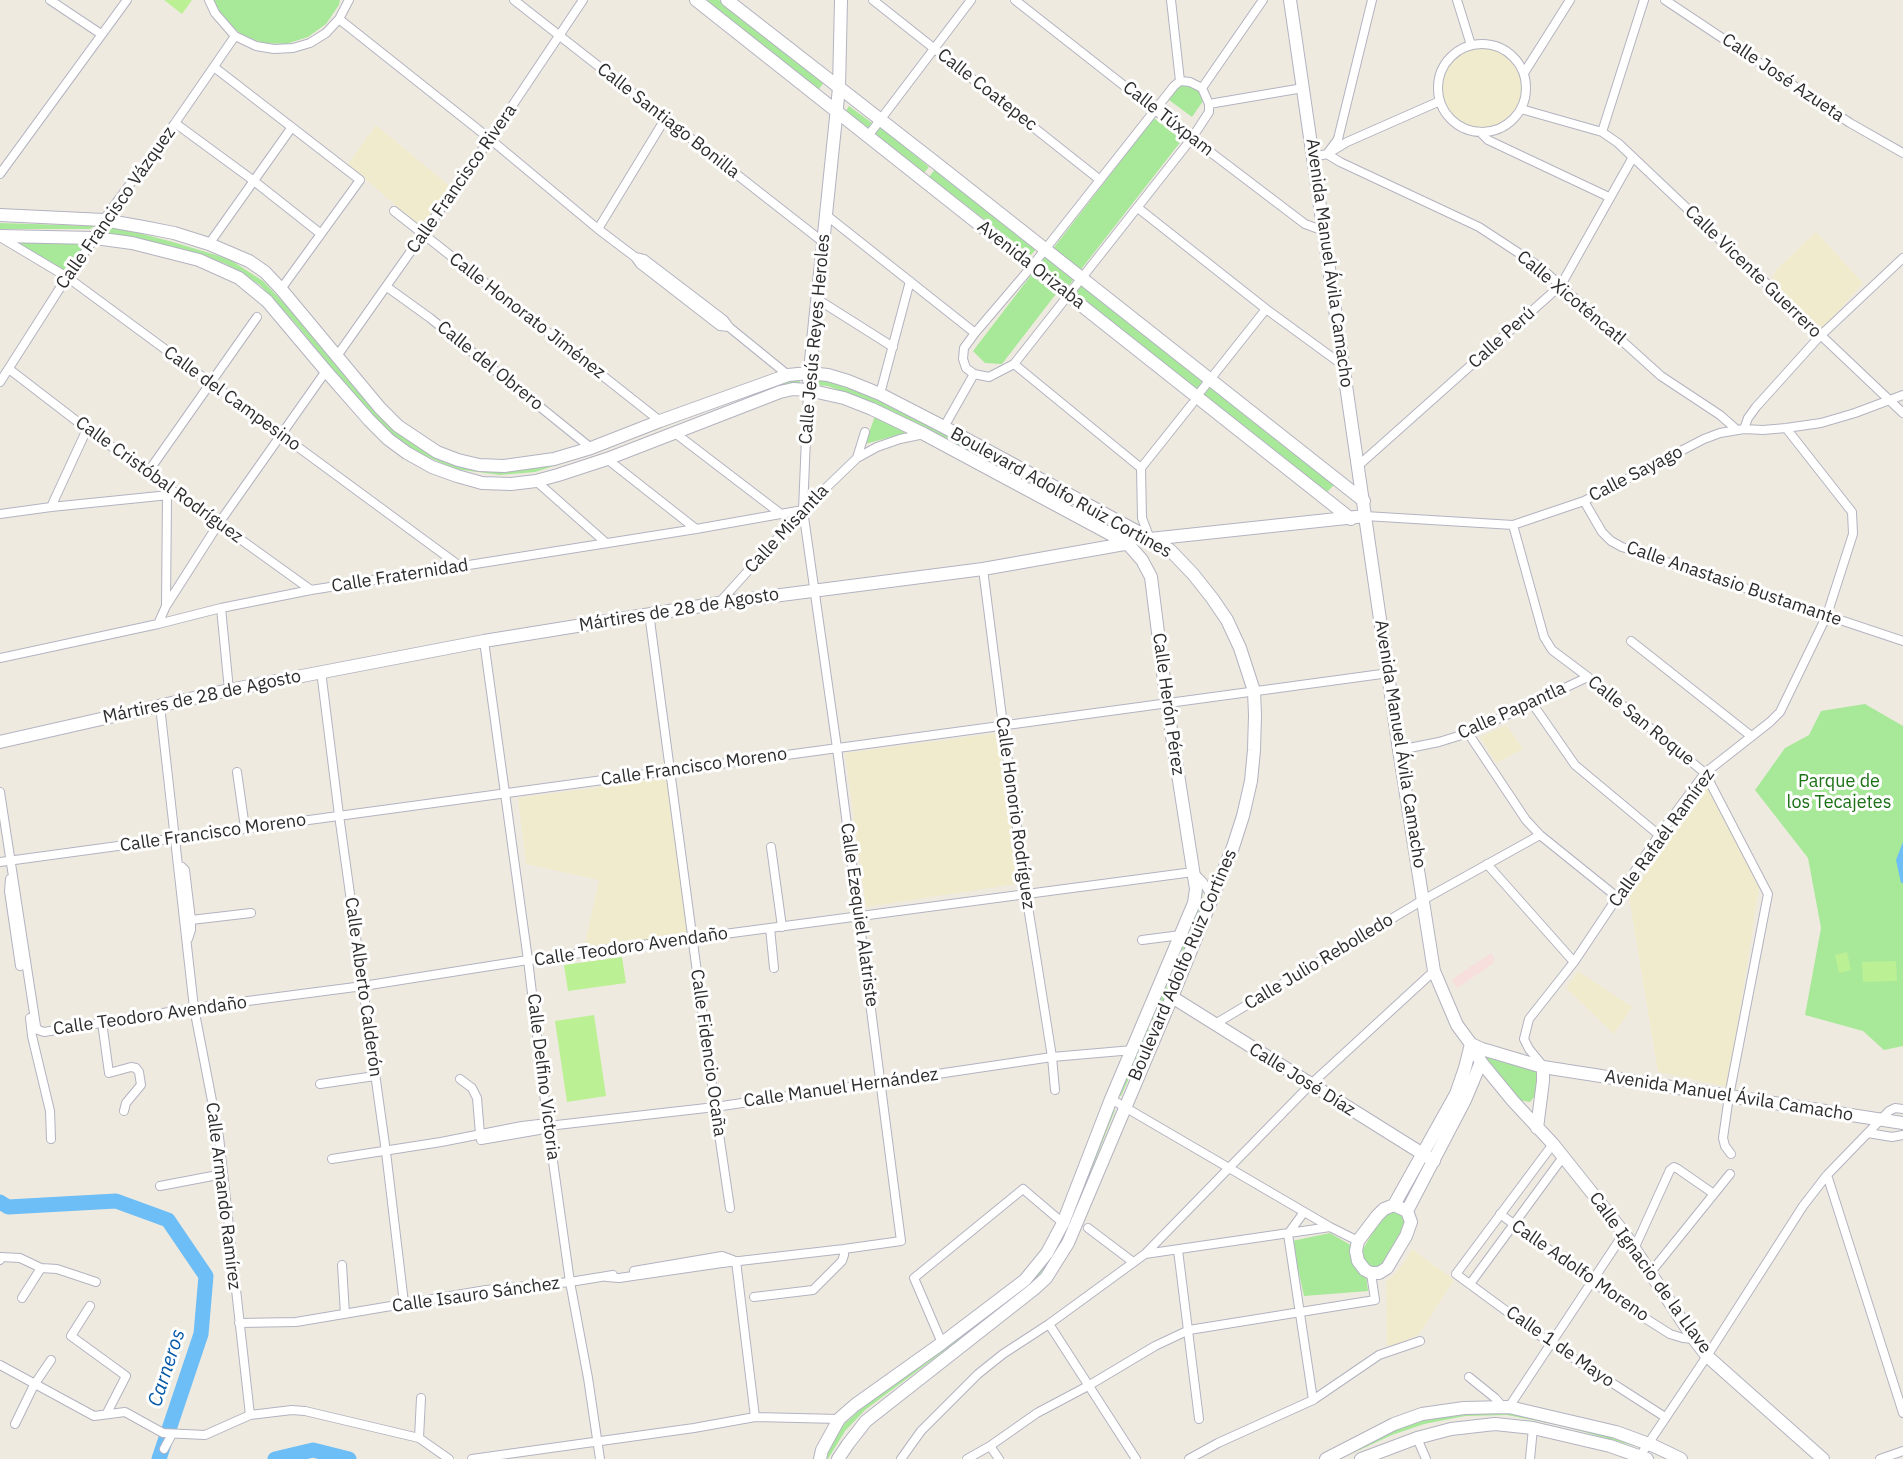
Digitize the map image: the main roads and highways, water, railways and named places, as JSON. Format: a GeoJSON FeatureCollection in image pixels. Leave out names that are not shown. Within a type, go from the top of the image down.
{"type":"FeatureCollection","features":[{"type":"Feature","properties":{"kind":"main road","name":"Avenida Orizaba"},"geometry":{"type":"LineString","coordinates":[[696,0],[1069,294],[1195,400],[1349,518],[1367,529]]}},
{"type":"Feature","properties":{"kind":"main road","name":"Avenida Orizaba"},"geometry":{"type":"LineString","coordinates":[[726,0],[1364,501]]}},
{"type":"Feature","properties":{"kind":"main road","name":"Calle Jesús Reyes Heroles"},"geometry":{"type":"LineString","coordinates":[[808,390],[837,112],[841,0]]}},
{"type":"Feature","properties":{"kind":"main road","name":"Avenida Manuel Ávila Camacho"},"geometry":{"type":"LineString","coordinates":[[1290,0],[1434,971],[1457,1025],[1471,1044],[1543,1066],[1903,1123]]}},
{"type":"Feature","properties":{"kind":"main road"},"geometry":{"type":"LineString","coordinates":[[923,178],[936,163]]}},
{"type":"Feature","properties":{"kind":"main road","name":"Boulevard Adolfo Ruiz Cortines"},"geometry":{"type":"LineString","coordinates":[[0,215],[104,220],[174,233],[209,244],[249,261],[265,272],[281,289],[380,408],[398,426],[437,452],[479,465],[504,466],[554,459],[788,375],[828,375],[848,381],[880,394],[944,427],[1170,550],[1193,574],[1227,620],[1254,691],[1251,781],[1243,816],[1172,997],[1068,1243],[1046,1278],[866,1421],[838,1459]]}},
{"type":"Feature","properties":{"kind":"main road","name":"Boulevard Adolfo Ruiz Cortines"},"geometry":{"type":"LineString","coordinates":[[0,236],[95,238],[132,243],[199,260],[239,278],[267,301],[388,439],[432,467],[482,483],[511,484],[558,475],[607,459],[780,392],[793,389],[808,390],[862,405],[924,434],[1127,543]]}},
{"type":"Feature","properties":{"kind":"main road"},"geometry":{"type":"LineString","coordinates":[[1325,498],[1333,497],[1340,483]]}},
{"type":"Feature","properties":{"kind":"main road","name":"Mártires de 28 de Agosto"},"geometry":{"type":"LineString","coordinates":[[0,742],[321,671],[649,613],[984,569],[1151,539],[1365,516]]}},
{"type":"Feature","properties":{"kind":"main road","name":"Calle Herón Pérez"},"geometry":{"type":"LineString","coordinates":[[1127,543],[1142,560],[1151,577],[1167,704],[1193,872]]}},
{"type":"Feature","properties":{"kind":"main road","name":"Boulevard Adolfo Ruiz Cortines"},"geometry":{"type":"LineString","coordinates":[[820,1459],[822,1450],[840,1419],[855,1405],[1025,1280],[1047,1253],[1063,1223],[1111,1100],[1182,935],[1194,903],[1196,889],[1193,872]]}},
{"type":"Feature","properties":{"kind":"main road","name":"Calle José Díaz"},"geometry":{"type":"LineString","coordinates":[[1172,997],[1428,1158]]}},
{"type":"Feature","properties":{"kind":"main road"},"geometry":{"type":"LineString","coordinates":[[1471,1044],[1456,1094],[1428,1158],[1407,1211],[1411,1222],[1406,1236],[1387,1268],[1379,1273],[1365,1270],[1358,1261],[1356,1251],[1359,1241],[1377,1216],[1384,1209],[1394,1205],[1428,1158],[1466,1100],[1481,1062]]}},
{"type":"Feature","properties":{"kind":"main road","name":"Calle Ignacio de la Llave"},"geometry":{"type":"LineString","coordinates":[[1471,1044],[1481,1062],[1553,1144],[1624,1233],[1707,1356],[1821,1458]]}},
{"type":"Feature","properties":{"kind":"main road"},"geometry":{"type":"LineString","coordinates":[[1537,1128],[1543,1066]]}},
{"type":"Feature","properties":{"kind":"main road"},"geometry":{"type":"LineString","coordinates":[[1513,1101],[1528,1105],[1541,1098]]}},
{"type":"Feature","properties":{"kind":"main road"},"geometry":{"type":"LineString","coordinates":[[1394,1205],[1407,1211]]}},
{"type":"Feature","properties":{"kind":"main road"},"geometry":{"type":"LineString","coordinates":[[960,1330],[968,1341]]}},
{"type":"Feature","properties":{"kind":"main road"},"geometry":{"type":"LineString","coordinates":[[1326,1459],[1394,1424],[1422,1414],[1464,1408],[1506,1407],[1616,1432],[1681,1459]]}},
{"type":"Feature","properties":{"kind":"main road"},"geometry":{"type":"LineString","coordinates":[[1361,1459],[1418,1438],[1451,1429],[1495,1424],[1533,1428],[1610,1446],[1641,1458]]}},
{"type":"Feature","properties":{"kind":"water"},"geometry":{"type":"Polygon","coordinates":[[[1903,842],[1903,883],[1901,883],[1896,860],[1903,842]]]}},
{"type":"Feature","properties":{"kind":"waterway","name":"Carneros"},"geometry":{"type":"LineString","coordinates":[[0,1202],[8,1207],[116,1201],[168,1220],[206,1276],[201,1334],[159,1459]]}},
{"type":"Feature","properties":{"kind":"waterway","name":"Carneros"},"geometry":{"type":"LineString","coordinates":[[275,1459],[313,1450],[349,1459]]}},
{"type":"Feature","properties":{"kind":"park label","name":"Parque de los Tecajetes"},"geometry":{"type":"Point","coordinates":[1839,792]}}]}
